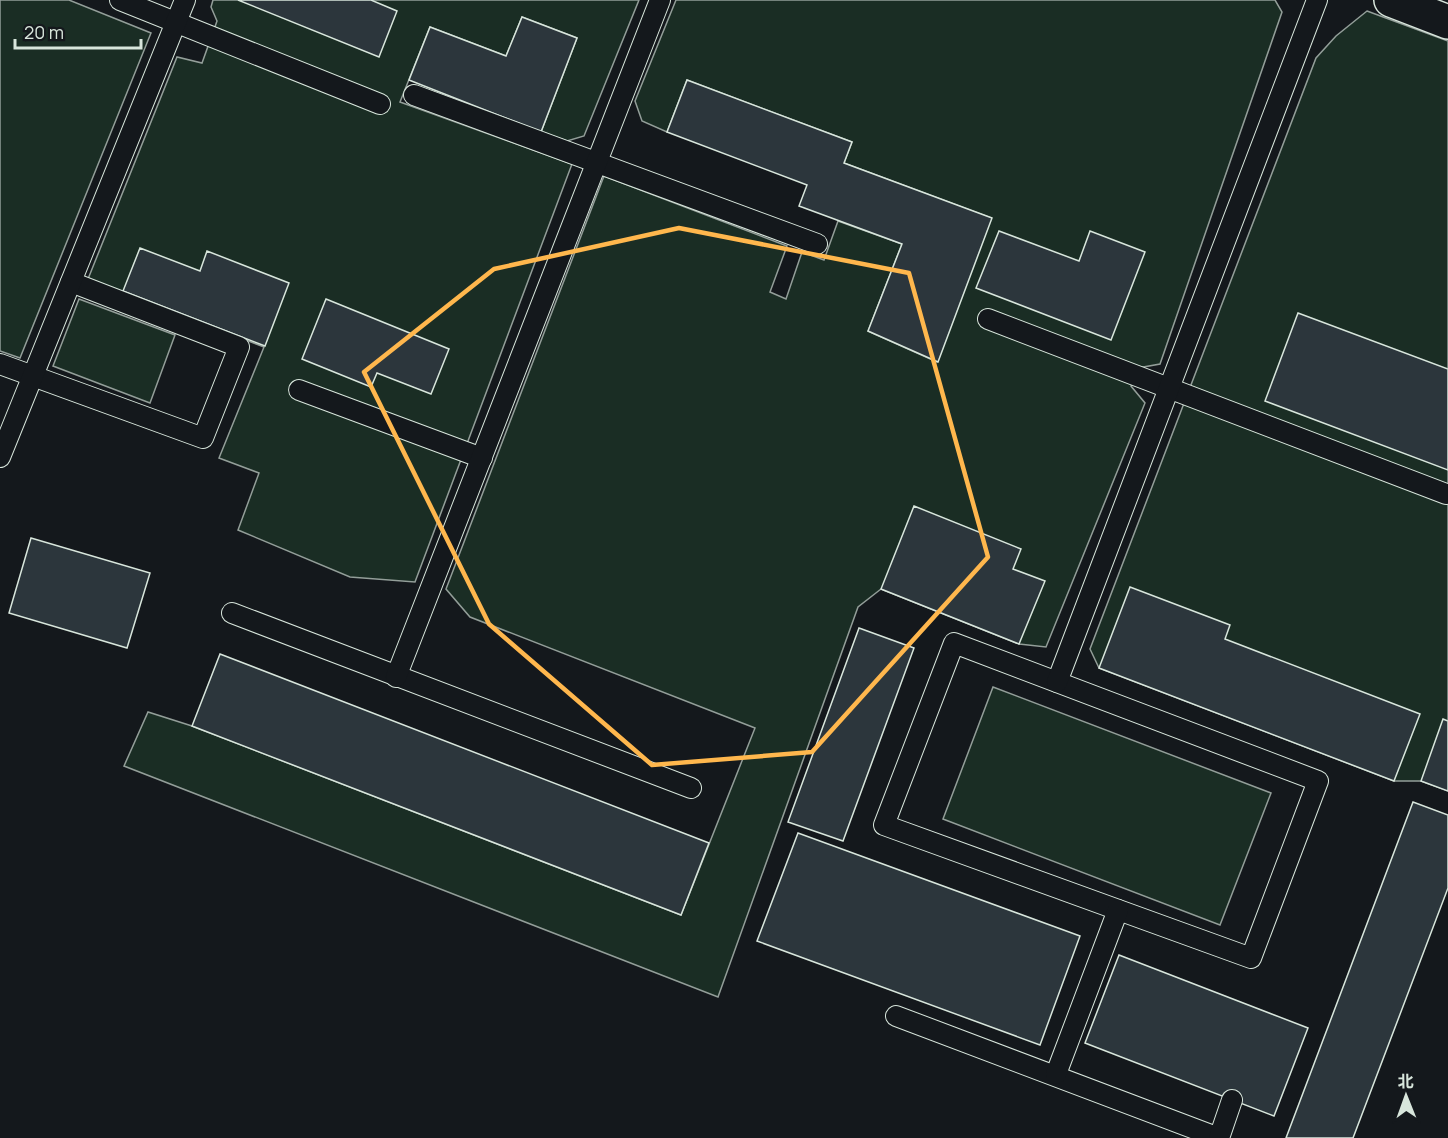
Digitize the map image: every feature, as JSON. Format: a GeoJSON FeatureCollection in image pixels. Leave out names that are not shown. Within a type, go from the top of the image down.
{"type":"FeatureCollection","features":[{"type":"Feature","properties":{"kind":"street"},"geometry":{"type":"LineString","coordinates":[[1391,0],[1448,22]]}},
{"type":"Feature","properties":{"kind":"lane"},"geometry":{"type":"LineString","coordinates":[[120,0],[380,104]]}},
{"type":"Feature","properties":{"kind":"lane"},"geometry":{"type":"LineString","coordinates":[[0,457],[185,0]]}},
{"type":"Feature","properties":{"kind":"lane"},"geometry":{"type":"LineString","coordinates":[[396,677],[660,0]]}},
{"type":"Feature","properties":{"kind":"lane"},"geometry":{"type":"LineString","coordinates":[[1057,682],[1317,0]]}},
{"type":"Feature","properties":{"kind":"lane"},"geometry":{"type":"LineString","coordinates":[[414,96],[817,244]]}},
{"type":"Feature","properties":{"kind":"lane"},"geometry":{"type":"LineString","coordinates":[[0,364],[203,438],[239,347],[71,282]]}},
{"type":"Feature","properties":{"kind":"lane"},"geometry":{"type":"LineString","coordinates":[[988,319],[1446,494]]}},
{"type":"Feature","properties":{"kind":"lane"},"geometry":{"type":"LineString","coordinates":[[299,390],[482,458]]}},
{"type":"Feature","properties":{"kind":"lane"},"geometry":{"type":"LineString","coordinates":[[232,613],[692,789]]}},
{"type":"Feature","properties":{"kind":"lane"},"geometry":{"type":"LineString","coordinates":[[954,643],[1318,781],[1251,958],[1118,910],[884,825],[954,643]]}},
{"type":"Feature","properties":{"kind":"lane"},"geometry":{"type":"LineString","coordinates":[[1056,1074],[1118,910]]}},
{"type":"Feature","properties":{"kind":"lane"},"geometry":{"type":"LineString","coordinates":[[896,1016],[1056,1074],[1219,1138],[1233,1100]]}},
{"type":"Feature","properties":{"kind":"highlighted area"},"geometry":{"type":"Polygon","coordinates":[[[679,228],[909,273],[988,557],[812,752],[652,765],[489,624],[364,372],[494,269],[679,228]]]}},
{"type":"Feature","properties":{"kind":"green space"},"geometry":{"type":"Polygon","coordinates":[[[0,0],[69,0],[151,33],[20,358],[0,351],[0,0]]]}},
{"type":"Feature","properties":{"kind":"green space"},"geometry":{"type":"Polygon","coordinates":[[[213,0],[639,0],[584,136],[567,141],[541,132],[577,38],[522,17],[506,56],[430,27],[400,102],[572,164],[415,582],[350,577],[238,530],[259,473],[219,458],[264,347],[88,279],[177,57],[202,63],[217,21],[211,7],[213,0]]]}},
{"type":"Feature","properties":{"kind":"green space"},"geometry":{"type":"Polygon","coordinates":[[[676,0],[1275,0],[1282,12],[1160,364],[1138,368],[1131,386],[1145,403],[1046,647],[1019,644],[881,589],[858,607],[718,997],[124,766],[148,712],[192,726],[681,915],[755,728],[470,617],[446,589],[604,176],[787,246],[770,292],[786,299],[802,252],[824,260],[838,221],[902,244],[868,331],[937,362],[991,218],[844,163],[852,142],[687,80],[667,132],[642,121],[635,101],[676,0]]]}},
{"type":"Feature","properties":{"kind":"green space"},"geometry":{"type":"Polygon","coordinates":[[[1367,11],[1448,41],[1448,791],[1421,781],[1394,781],[1099,668],[1090,649],[1316,58],[1336,36],[1367,11]]]}},
{"type":"Feature","properties":{"kind":"green space"},"geometry":{"type":"Polygon","coordinates":[[[79,299],[175,335],[150,403],[53,366],[79,299]]]}},
{"type":"Feature","properties":{"kind":"green space"},"geometry":{"type":"Polygon","coordinates":[[[993,687],[1271,793],[1220,925],[943,819],[993,687]]]}},
{"type":"Feature","properties":{"kind":"building"},"geometry":{"type":"Polygon","coordinates":[[[238,0],[371,0],[397,11],[379,57],[238,0]]]}},
{"type":"Feature","properties":{"kind":"building"},"geometry":{"type":"Polygon","coordinates":[[[522,17],[577,38],[541,132],[409,80],[430,27],[506,56],[522,17]]]}},
{"type":"Feature","properties":{"kind":"building"},"geometry":{"type":"Polygon","coordinates":[[[687,80],[852,142],[844,163],[992,218],[938,362],[868,331],[902,244],[799,206],[807,185],[667,132],[687,80]]]}},
{"type":"Feature","properties":{"kind":"building"},"geometry":{"type":"Polygon","coordinates":[[[999,231],[1079,261],[1090,231],[1145,252],[1111,340],[976,288],[999,231]]]}},
{"type":"Feature","properties":{"kind":"building"},"geometry":{"type":"Polygon","coordinates":[[[140,248],[200,271],[207,251],[289,283],[265,346],[123,291],[140,248]]]}},
{"type":"Feature","properties":{"kind":"building"},"geometry":{"type":"Polygon","coordinates":[[[326,299],[449,349],[431,394],[377,373],[371,387],[302,359],[326,299]]]}},
{"type":"Feature","properties":{"kind":"building"},"geometry":{"type":"Polygon","coordinates":[[[1298,313],[1448,369],[1448,470],[1265,401],[1298,313]]]}},
{"type":"Feature","properties":{"kind":"building"},"geometry":{"type":"Polygon","coordinates":[[[914,506],[1021,549],[1013,569],[1045,581],[1019,644],[881,589],[914,506]]]}},
{"type":"Feature","properties":{"kind":"building"},"geometry":{"type":"Polygon","coordinates":[[[31,538],[150,573],[127,648],[9,613],[31,538]]]}},
{"type":"Feature","properties":{"kind":"building"},"geometry":{"type":"Polygon","coordinates":[[[1130,587],[1230,625],[1225,639],[1420,714],[1394,781],[1099,668],[1130,587]]]}},
{"type":"Feature","properties":{"kind":"building"},"geometry":{"type":"Polygon","coordinates":[[[859,628],[914,648],[843,841],[788,822],[859,628]]]}},
{"type":"Feature","properties":{"kind":"building"},"geometry":{"type":"Polygon","coordinates":[[[220,654],[709,843],[681,915],[192,726],[220,654]]]}},
{"type":"Feature","properties":{"kind":"building"},"geometry":{"type":"Polygon","coordinates":[[[1443,719],[1448,721],[1448,791],[1421,781],[1443,719]]]}},
{"type":"Feature","properties":{"kind":"building"},"geometry":{"type":"Polygon","coordinates":[[[1413,802],[1448,815],[1448,888],[1353,1138],[1286,1138],[1413,802]]]}},
{"type":"Feature","properties":{"kind":"building"},"geometry":{"type":"Polygon","coordinates":[[[798,833],[1080,936],[1040,1045],[757,941],[798,833]]]}},
{"type":"Feature","properties":{"kind":"building"},"geometry":{"type":"Polygon","coordinates":[[[1119,955],[1308,1028],[1274,1116],[1085,1043],[1119,955]]]}}]}
